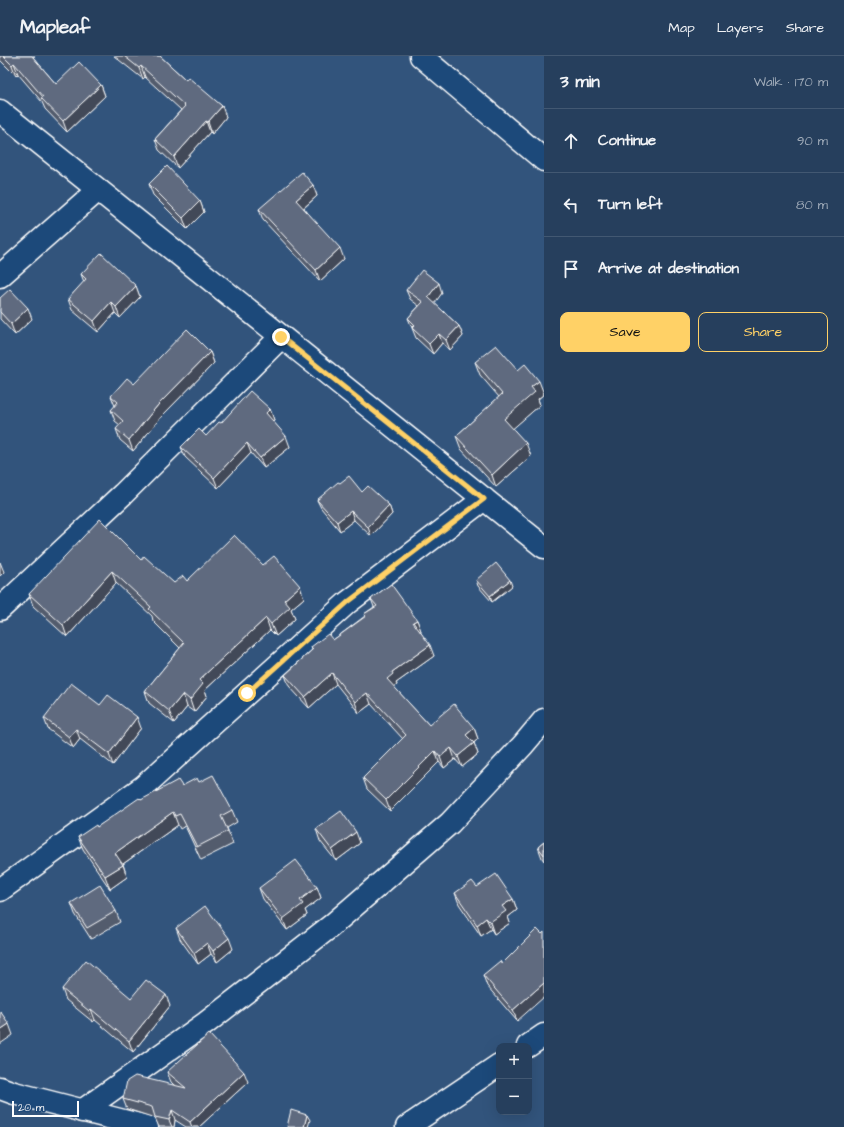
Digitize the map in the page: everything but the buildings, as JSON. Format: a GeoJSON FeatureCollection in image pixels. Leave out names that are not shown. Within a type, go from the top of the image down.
{"type":"FeatureCollection","features":[{"type":"Feature","properties":{"kind":"street"},"geometry":{"type":"LineString","coordinates":[[421,56],[544,160]]}},
{"type":"Feature","properties":{"kind":"street"},"geometry":{"type":"LineString","coordinates":[[0,111],[544,547]]}},
{"type":"Feature","properties":{"kind":"street"},"geometry":{"type":"LineString","coordinates":[[0,276],[98,190]]}},
{"type":"Feature","properties":{"kind":"street"},"geometry":{"type":"LineString","coordinates":[[0,609],[123,494],[281,337]]}},
{"type":"Feature","properties":{"kind":"street"},"geometry":{"type":"LineString","coordinates":[[0,890],[143,787],[348,602],[484,499]]}},
{"type":"Feature","properties":{"kind":"street"},"geometry":{"type":"LineString","coordinates":[[82,1111],[206,1023],[331,926],[450,823],[523,745],[544,720]]}},
{"type":"Feature","properties":{"kind":"street"},"geometry":{"type":"LineString","coordinates":[[532,1043],[544,1035]]}},
{"type":"Feature","properties":{"kind":"street"},"geometry":{"type":"LineString","coordinates":[[407,1127],[496,1068]]}},
{"type":"Feature","properties":{"kind":"street"},"geometry":{"type":"LineString","coordinates":[[0,1088],[82,1111],[147,1127]]}},
{"type":"Feature","properties":{"kind":"route"},"geometry":{"type":"LineString","coordinates":[[247,693],[348,602],[484,499],[281,337]]}}]}
